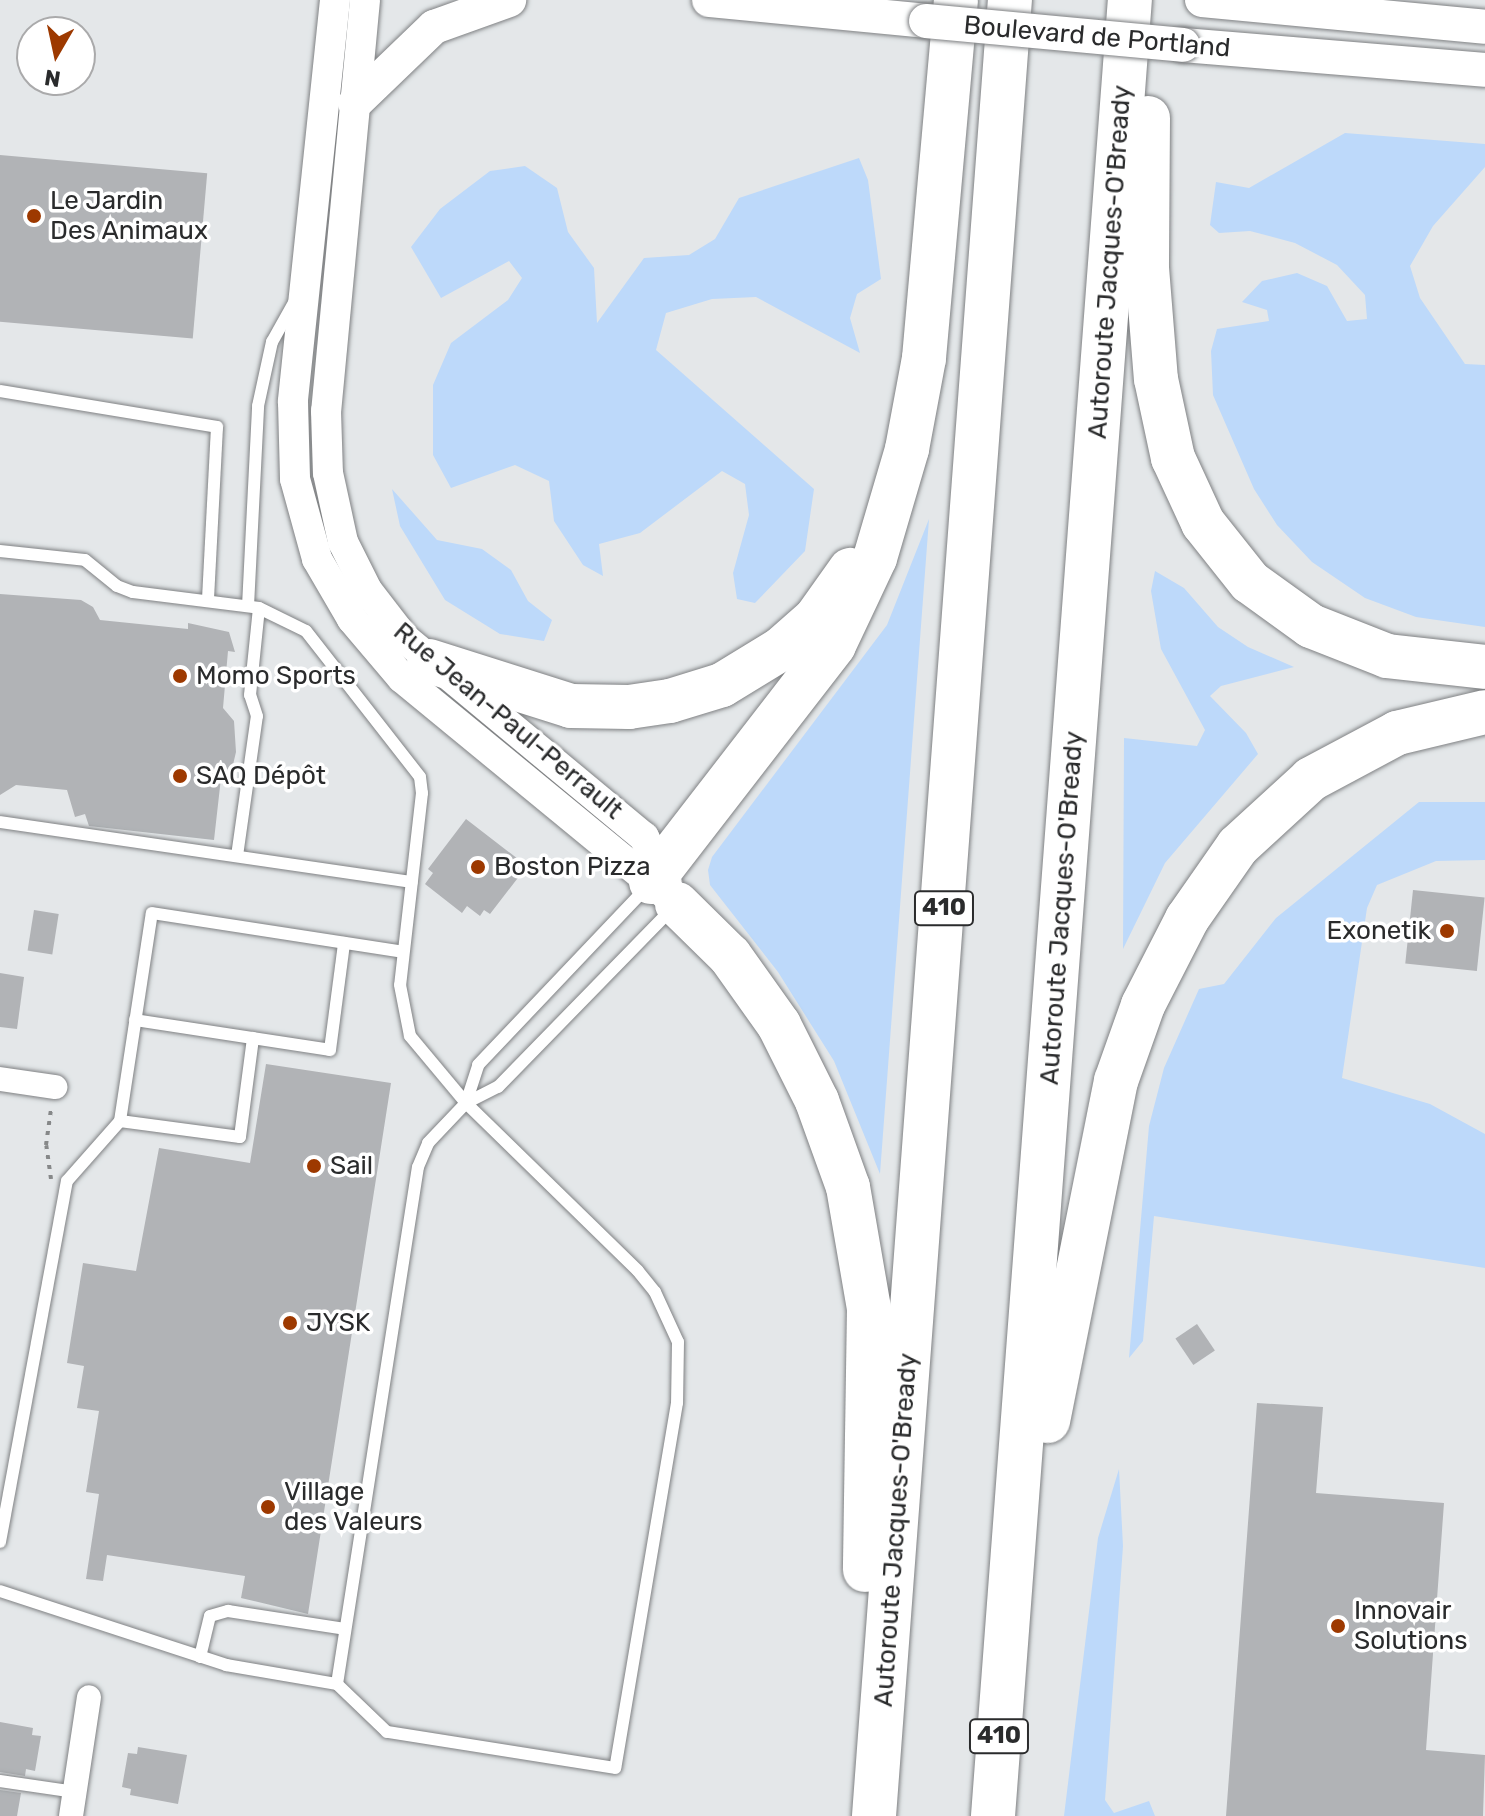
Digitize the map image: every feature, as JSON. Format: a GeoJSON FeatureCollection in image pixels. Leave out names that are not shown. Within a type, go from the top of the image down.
{"type":"FeatureCollection","features":[{"type":"Feature","properties":{"kind":"highway","name":"Autoroute Jacques-O'Bready"},"geometry":{"type":"LineString","coordinates":[[874,1816],[1010,0]]}},
{"type":"Feature","properties":{"kind":"highway","name":"Autoroute Jacques-O'Bready"},"geometry":{"type":"LineString","coordinates":[[993,1816],[1130,0]]}},
{"type":"Feature","properties":{"kind":"highway"},"geometry":{"type":"LineString","coordinates":[[1149,0],[1150,319],[1162,414],[1187,494],[1236,567],[1311,626],[1387,656],[1485,667]]}},
{"type":"Feature","properties":{"kind":"highway"},"geometry":{"type":"LineString","coordinates":[[861,1816],[870,1343],[859,1231],[826,1122],[789,1042],[743,972],[662,885],[850,621],[883,534],[907,449],[929,322],[941,10]]}},
{"type":"Feature","properties":{"kind":"highway"},"geometry":{"type":"LineString","coordinates":[[429,661],[537,699],[580,707],[650,705],[722,685],[781,649],[827,605],[869,537],[907,449]]}},
{"type":"Feature","properties":{"kind":"highway"},"geometry":{"type":"LineString","coordinates":[[1006,1656],[1109,1110],[1128,1042],[1162,964],[1238,846],[1303,785],[1357,750],[1397,733],[1485,712]]}},
{"type":"Feature","properties":{"kind":"main road"},"geometry":{"type":"LineString","coordinates":[[355,103],[434,27],[509,0]]}},
{"type":"Feature","properties":{"kind":"main road","name":"Boulevard de Portland"},"geometry":{"type":"LineString","coordinates":[[709,0],[941,10],[1183,45],[1485,70]]}},
{"type":"Feature","properties":{"kind":"main road","name":"Boulevard de Portland"},"geometry":{"type":"LineString","coordinates":[[1202,0],[1485,27]]}},
{"type":"Feature","properties":{"kind":"street","name":"Rue Jean-Paul-Perrault"},"geometry":{"type":"LineString","coordinates":[[335,0],[293,402],[294,464],[304,520],[329,584],[367,638],[421,696],[662,885]]}},
{"type":"Feature","properties":{"kind":"street","name":"Rue Jean-Paul-Perrault"},"geometry":{"type":"LineString","coordinates":[[365,0],[326,411],[328,473],[339,530],[360,578],[393,626],[429,661],[644,837],[662,885]]}},
{"type":"Feature","properties":{"kind":"street"},"geometry":{"type":"LineString","coordinates":[[0,1079],[55,1087]]}},
{"type":"Feature","properties":{"kind":"street"},"geometry":{"type":"LineString","coordinates":[[73,1804],[89,1697]]}},
{"type":"Feature","properties":{"kind":"lane"},"geometry":{"type":"LineString","coordinates":[[237,856],[257,716],[250,695],[258,406],[278,327],[304,286]]}},
{"type":"Feature","properties":{"kind":"lane"},"geometry":{"type":"LineString","coordinates":[[0,391],[217,427],[208,601]]}},
{"type":"Feature","properties":{"kind":"lane"},"geometry":{"type":"LineString","coordinates":[[0,551],[85,560],[117,586],[254,607],[306,631],[414,766],[422,793],[403,952],[401,1012],[410,1036],[466,1103],[638,1271],[655,1292],[678,1342],[677,1403],[615,1768],[387,1732],[337,1684],[200,1657],[0,1591]]}},
{"type":"Feature","properties":{"kind":"lane"},"geometry":{"type":"LineString","coordinates":[[0,822],[412,882]]}},
{"type":"Feature","properties":{"kind":"lane"},"geometry":{"type":"LineString","coordinates":[[466,1103],[478,1065],[662,885]]}},
{"type":"Feature","properties":{"kind":"lane"},"geometry":{"type":"LineString","coordinates":[[337,1684],[418,1167],[428,1143],[466,1103],[498,1087],[662,885]]}},
{"type":"Feature","properties":{"kind":"lane"},"geometry":{"type":"LineString","coordinates":[[0,1542],[67,1181],[120,1121],[152,913],[403,952]]}},
{"type":"Feature","properties":{"kind":"lane"},"geometry":{"type":"LineString","coordinates":[[135,1020],[330,1050],[344,943]]}},
{"type":"Feature","properties":{"kind":"lane"},"geometry":{"type":"LineString","coordinates":[[120,1121],[240,1137],[253,1038]]}},
{"type":"Feature","properties":{"kind":"lane"},"geometry":{"type":"LineString","coordinates":[[200,1657],[210,1616],[228,1611],[345,1629]]}},
{"type":"Feature","properties":{"kind":"lane"},"geometry":{"type":"LineString","coordinates":[[0,1781],[73,1804]]}},
{"type":"Feature","properties":{"kind":"path"},"geometry":{"type":"LineString","coordinates":[[55,1087],[46,1163],[50,1177],[65,1193]]}},
{"type":"Feature","properties":{"kind":"shaded area"},"geometry":{"type":"Polygon","coordinates":[[[1345,133],[1485,144],[1485,167],[1433,226],[1410,266],[1420,298],[1465,364],[1485,365],[1485,627],[1416,617],[1365,598],[1312,562],[1277,525],[1254,489],[1213,395],[1211,351],[1217,329],[1269,321],[1267,310],[1242,302],[1262,281],[1297,273],[1327,286],[1347,321],[1367,319],[1365,295],[1337,265],[1295,243],[1250,231],[1219,233],[1210,225],[1216,182],[1249,188],[1345,133]]]}},
{"type":"Feature","properties":{"kind":"shaded area"},"geometry":{"type":"Polygon","coordinates":[[[859,158],[868,180],[881,279],[857,294],[850,318],[860,353],[756,297],[712,299],[666,313],[656,350],[814,489],[805,551],[755,603],[737,599],[733,573],[749,515],[745,484],[722,471],[640,533],[599,544],[603,576],[583,565],[554,521],[549,481],[515,465],[451,488],[433,455],[433,385],[451,343],[508,300],[522,278],[509,261],[441,298],[411,247],[440,209],[490,171],[525,166],[557,188],[568,232],[594,268],[597,323],[644,258],[689,255],[715,239],[739,198],[859,158]]]}},
{"type":"Feature","properties":{"kind":"shaded area"},"geometry":{"type":"Polygon","coordinates":[[[392,489],[437,540],[482,549],[511,570],[528,601],[552,620],[544,641],[500,634],[445,600],[400,526],[392,489]]]}},
{"type":"Feature","properties":{"kind":"shaded area"},"geometry":{"type":"Polygon","coordinates":[[[929,519],[880,1174],[834,1061],[778,972],[710,885],[708,870],[712,857],[887,625],[929,519]]]}},
{"type":"Feature","properties":{"kind":"shaded area"},"geometry":{"type":"Polygon","coordinates":[[[1155,571],[1184,588],[1218,627],[1248,647],[1294,667],[1221,686],[1210,696],[1246,733],[1258,754],[1165,863],[1123,949],[1124,738],[1197,746],[1205,730],[1161,649],[1151,591],[1155,571]]]}},
{"type":"Feature","properties":{"kind":"shaded area"},"geometry":{"type":"Polygon","coordinates":[[[1419,802],[1485,802],[1485,860],[1436,861],[1377,885],[1367,908],[1342,1078],[1430,1104],[1485,1134],[1485,1268],[1154,1216],[1143,1341],[1129,1358],[1149,1126],[1164,1068],[1199,989],[1224,984],[1276,918],[1419,802]]]}},
{"type":"Feature","properties":{"kind":"shaded area"},"geometry":{"type":"Polygon","coordinates":[[[1119,1469],[1123,1546],[1105,1800],[1114,1813],[1149,1801],[1155,1816],[1064,1816],[1098,1538],[1119,1469]]]}},
{"type":"Feature","properties":{"kind":"building"},"geometry":{"type":"Polygon","coordinates":[[[0,155],[207,173],[193,338],[0,322],[0,155]]]}},
{"type":"Feature","properties":{"kind":"building"},"geometry":{"type":"Polygon","coordinates":[[[0,594],[81,600],[93,607],[100,620],[188,629],[188,623],[229,632],[235,652],[228,651],[223,708],[234,721],[236,752],[232,769],[221,778],[214,840],[89,826],[85,814],[75,817],[67,790],[16,785],[0,795],[0,594]]]}},
{"type":"Feature","properties":{"kind":"building","name":"Boston Pizza"},"geometry":{"type":"Polygon","coordinates":[[[466,819],[527,866],[490,914],[484,910],[480,916],[467,906],[462,913],[425,884],[433,873],[428,869],[466,819]]]}},
{"type":"Feature","properties":{"kind":"building","name":"Exonetik"},"geometry":{"type":"Polygon","coordinates":[[[1413,890],[1485,898],[1477,971],[1405,964],[1413,890]]]}},
{"type":"Feature","properties":{"kind":"building"},"geometry":{"type":"Polygon","coordinates":[[[34,910],[59,914],[52,954],[28,950],[34,910]]]}},
{"type":"Feature","properties":{"kind":"building"},"geometry":{"type":"Polygon","coordinates":[[[0,973],[24,977],[17,1029],[0,1027],[0,973]]]}},
{"type":"Feature","properties":{"kind":"building"},"geometry":{"type":"Polygon","coordinates":[[[266,1064],[391,1083],[308,1614],[241,1598],[245,1576],[107,1555],[103,1581],[86,1579],[99,1494],[86,1492],[99,1411],[77,1408],[84,1366],[67,1363],[83,1263],[136,1271],[159,1148],[250,1163],[266,1064]]]}},
{"type":"Feature","properties":{"kind":"building"},"geometry":{"type":"Polygon","coordinates":[[[1197,1324],[1215,1351],[1193,1365],[1175,1339],[1197,1324]]]}},
{"type":"Feature","properties":{"kind":"building","name":"Innovair Solutions"},"geometry":{"type":"Polygon","coordinates":[[[1257,1403],[1323,1407],[1316,1493],[1444,1503],[1426,1750],[1485,1755],[1483,1816],[1226,1816],[1257,1403]]]}},
{"type":"Feature","properties":{"kind":"building"},"geometry":{"type":"Polygon","coordinates":[[[0,1722],[33,1728],[32,1735],[41,1736],[35,1771],[26,1769],[25,1776],[0,1772],[0,1722]]]}},
{"type":"Feature","properties":{"kind":"building"},"geometry":{"type":"Polygon","coordinates":[[[138,1747],[187,1755],[178,1804],[130,1795],[131,1789],[122,1787],[128,1753],[137,1754],[138,1747]]]}},
{"type":"Feature","properties":{"kind":"building"},"geometry":{"type":"Polygon","coordinates":[[[0,1790],[21,1793],[17,1816],[0,1816],[0,1790]]]}},
{"type":"Feature","properties":{"kind":"place","name":"Le Jardin Des Animaux"},"geometry":{"type":"Point","coordinates":[34,216]}},
{"type":"Feature","properties":{"kind":"place","name":"Momo Sports"},"geometry":{"type":"Point","coordinates":[180,676]}},
{"type":"Feature","properties":{"kind":"place","name":"SAQ Dépôt"},"geometry":{"type":"Point","coordinates":[180,776]}},
{"type":"Feature","properties":{"kind":"place","name":"Boston Pizza"},"geometry":{"type":"Point","coordinates":[478,867]}},
{"type":"Feature","properties":{"kind":"place","name":"Exonetik"},"geometry":{"type":"Point","coordinates":[1447,931]}},
{"type":"Feature","properties":{"kind":"place","name":"Sail"},"geometry":{"type":"Point","coordinates":[314,1166]}},
{"type":"Feature","properties":{"kind":"place","name":"JYSK"},"geometry":{"type":"Point","coordinates":[290,1323]}},
{"type":"Feature","properties":{"kind":"place","name":"Village des Valeurs"},"geometry":{"type":"Point","coordinates":[268,1507]}},
{"type":"Feature","properties":{"kind":"place","name":"Innovair Solutions"},"geometry":{"type":"Point","coordinates":[1338,1626]}}]}
